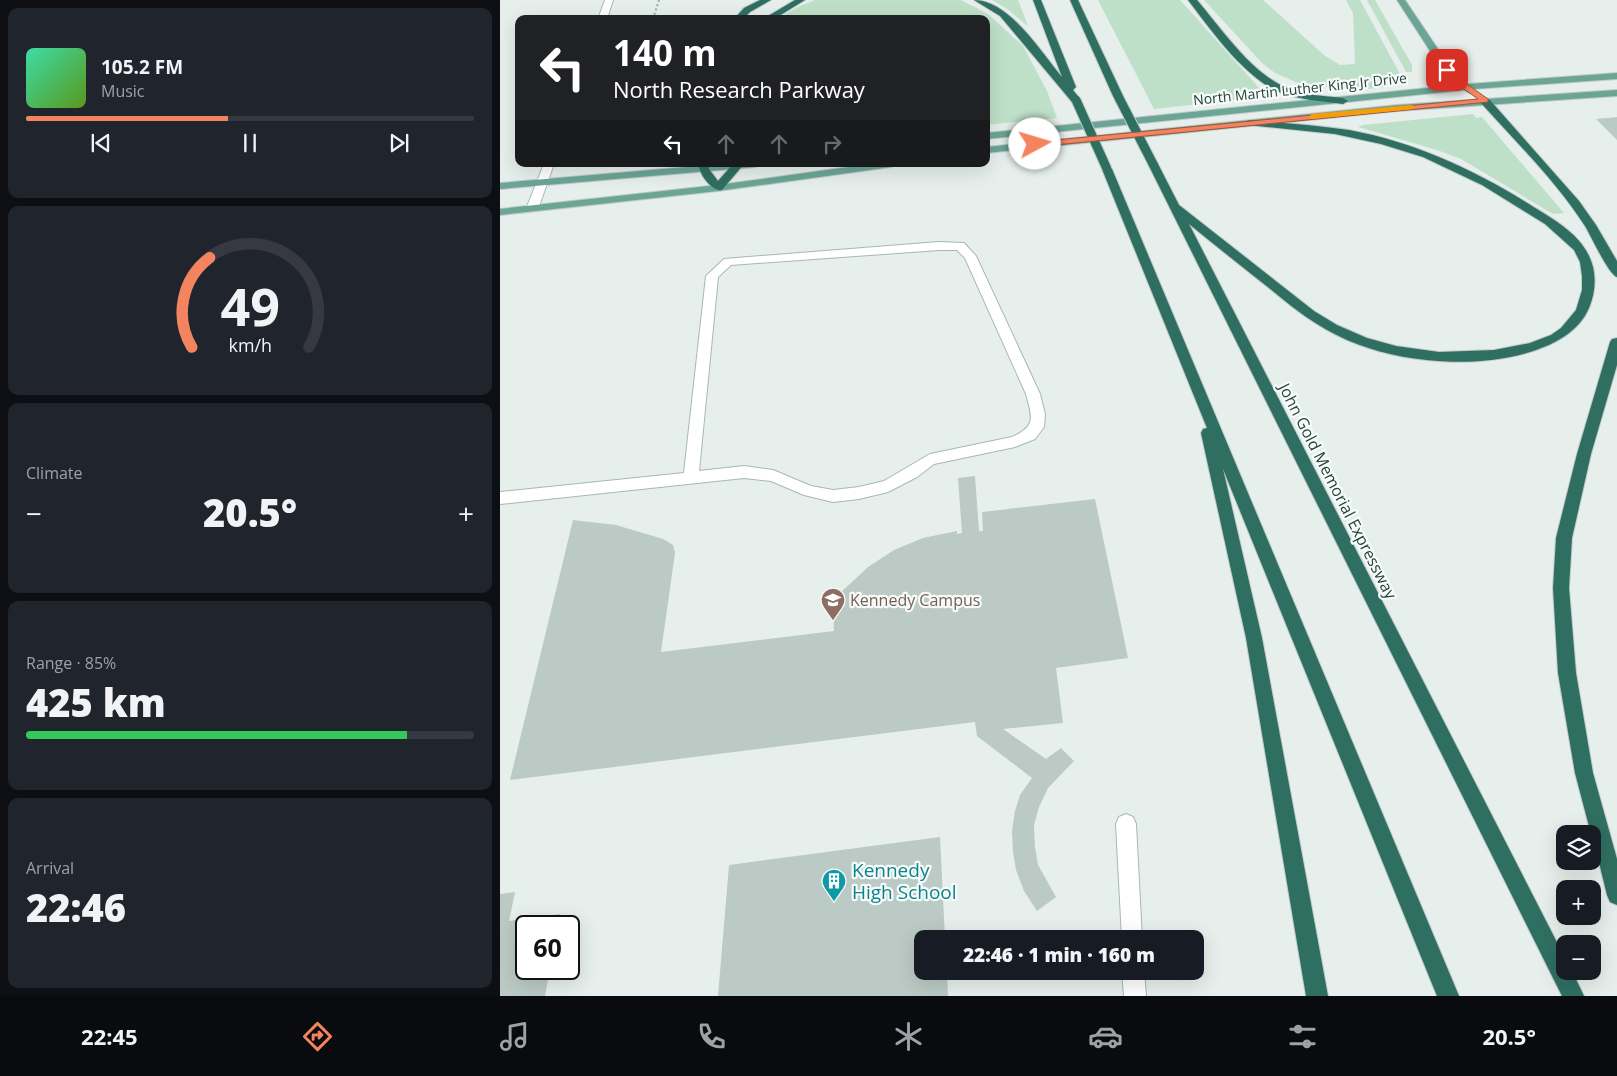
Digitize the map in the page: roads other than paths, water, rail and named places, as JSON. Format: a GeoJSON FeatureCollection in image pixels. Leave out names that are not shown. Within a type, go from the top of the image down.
{"type":"FeatureCollection","features":[{"type":"Feature","properties":{"kind":"highway"},"geometry":{"type":"LineString","coordinates":[[742,15],[747,10],[767,0]]}},
{"type":"Feature","properties":{"kind":"highway"},"geometry":{"type":"LineString","coordinates":[[774,15],[800,0]]}},
{"type":"Feature","properties":{"kind":"highway"},"geometry":{"type":"LineString","coordinates":[[978,0],[1003,14],[1076,100]]}},
{"type":"Feature","properties":{"kind":"highway"},"geometry":{"type":"LineString","coordinates":[[1037,0],[1076,100],[1108,169],[1448,996]]}},
{"type":"Feature","properties":{"kind":"highway","name":"John Gold Memorial Expressway"},"geometry":{"type":"LineString","coordinates":[[1074,0],[1118,96],[1171,203],[1573,996]]}},
{"type":"Feature","properties":{"kind":"highway"},"geometry":{"type":"LineString","coordinates":[[1192,0],[1253,68],[1276,87],[1303,95],[1343,101]]}},
{"type":"Feature","properties":{"kind":"highway"},"geometry":{"type":"LineString","coordinates":[[1485,101],[1551,173],[1583,212],[1606,248],[1617,273]]}},
{"type":"Feature","properties":{"kind":"highway"},"geometry":{"type":"LineString","coordinates":[[1171,203],[1308,313],[1340,332],[1406,353],[1474,356],[1524,350],[1546,343],[1564,333],[1576,321],[1588,300],[1589,277],[1583,254],[1564,232],[1481,178],[1416,150],[1360,135],[1251,123]]}},
{"type":"Feature","properties":{"kind":"highway"},"geometry":{"type":"LineString","coordinates":[[705,167],[718,188],[737,167]]}},
{"type":"Feature","properties":{"kind":"highway"},"geometry":{"type":"LineString","coordinates":[[1617,342],[1584,454],[1564,538],[1560,588],[1568,673],[1584,773],[1617,895]]}},
{"type":"Feature","properties":{"kind":"highway"},"geometry":{"type":"LineString","coordinates":[[1198,390],[1254,638],[1317,996]]}},
{"type":"Feature","properties":{"kind":"main road"},"geometry":{"type":"LineString","coordinates":[[1401,0],[1450,75],[1485,101]]}},
{"type":"Feature","properties":{"kind":"main road","name":"North Martin Luther King Jr Drive"},"geometry":{"type":"LineString","coordinates":[[990,136],[1466,88],[1617,76]]}},
{"type":"Feature","properties":{"kind":"main road","name":"North Martin Luther King Jr Drive"},"geometry":{"type":"LineString","coordinates":[[990,150],[1485,101],[1617,93]]}},
{"type":"Feature","properties":{"kind":"main road"},"geometry":{"type":"LineString","coordinates":[[500,186],[694,167]]}},
{"type":"Feature","properties":{"kind":"main road"},"geometry":{"type":"LineString","coordinates":[[500,212],[532,210],[718,188],[869,167]]}},
{"type":"Feature","properties":{"kind":"street"},"geometry":{"type":"LineString","coordinates":[[603,15],[609,0]]}},
{"type":"Feature","properties":{"kind":"street"},"geometry":{"type":"LineString","coordinates":[[532,210],[548,167]]}},
{"type":"Feature","properties":{"kind":"street"},"geometry":{"type":"LineString","coordinates":[[500,498],[744,472],[773,476],[809,491],[832,496],[859,493],[888,486],[912,473],[930,459],[1015,442],[1030,435],[1037,427],[1038,420],[1033,394],[970,256],[960,246],[939,246],[728,262],[718,269],[712,276],[697,428],[690,477]]}},
{"type":"Feature","properties":{"kind":"street"},"geometry":{"type":"LineString","coordinates":[[1126,824],[1132,930]]}},
{"type":"Feature","properties":{"kind":"street"},"geometry":{"type":"LineString","coordinates":[[1134,980],[1135,996]]}},
{"type":"Feature","properties":{"kind":"place","name":"Kennedy Campus"},"geometry":{"type":"Point","coordinates":[833,621]}},
{"type":"Feature","properties":{"kind":"place","name":"Kennedy High School"},"geometry":{"type":"Point","coordinates":[834,902]}}]}
